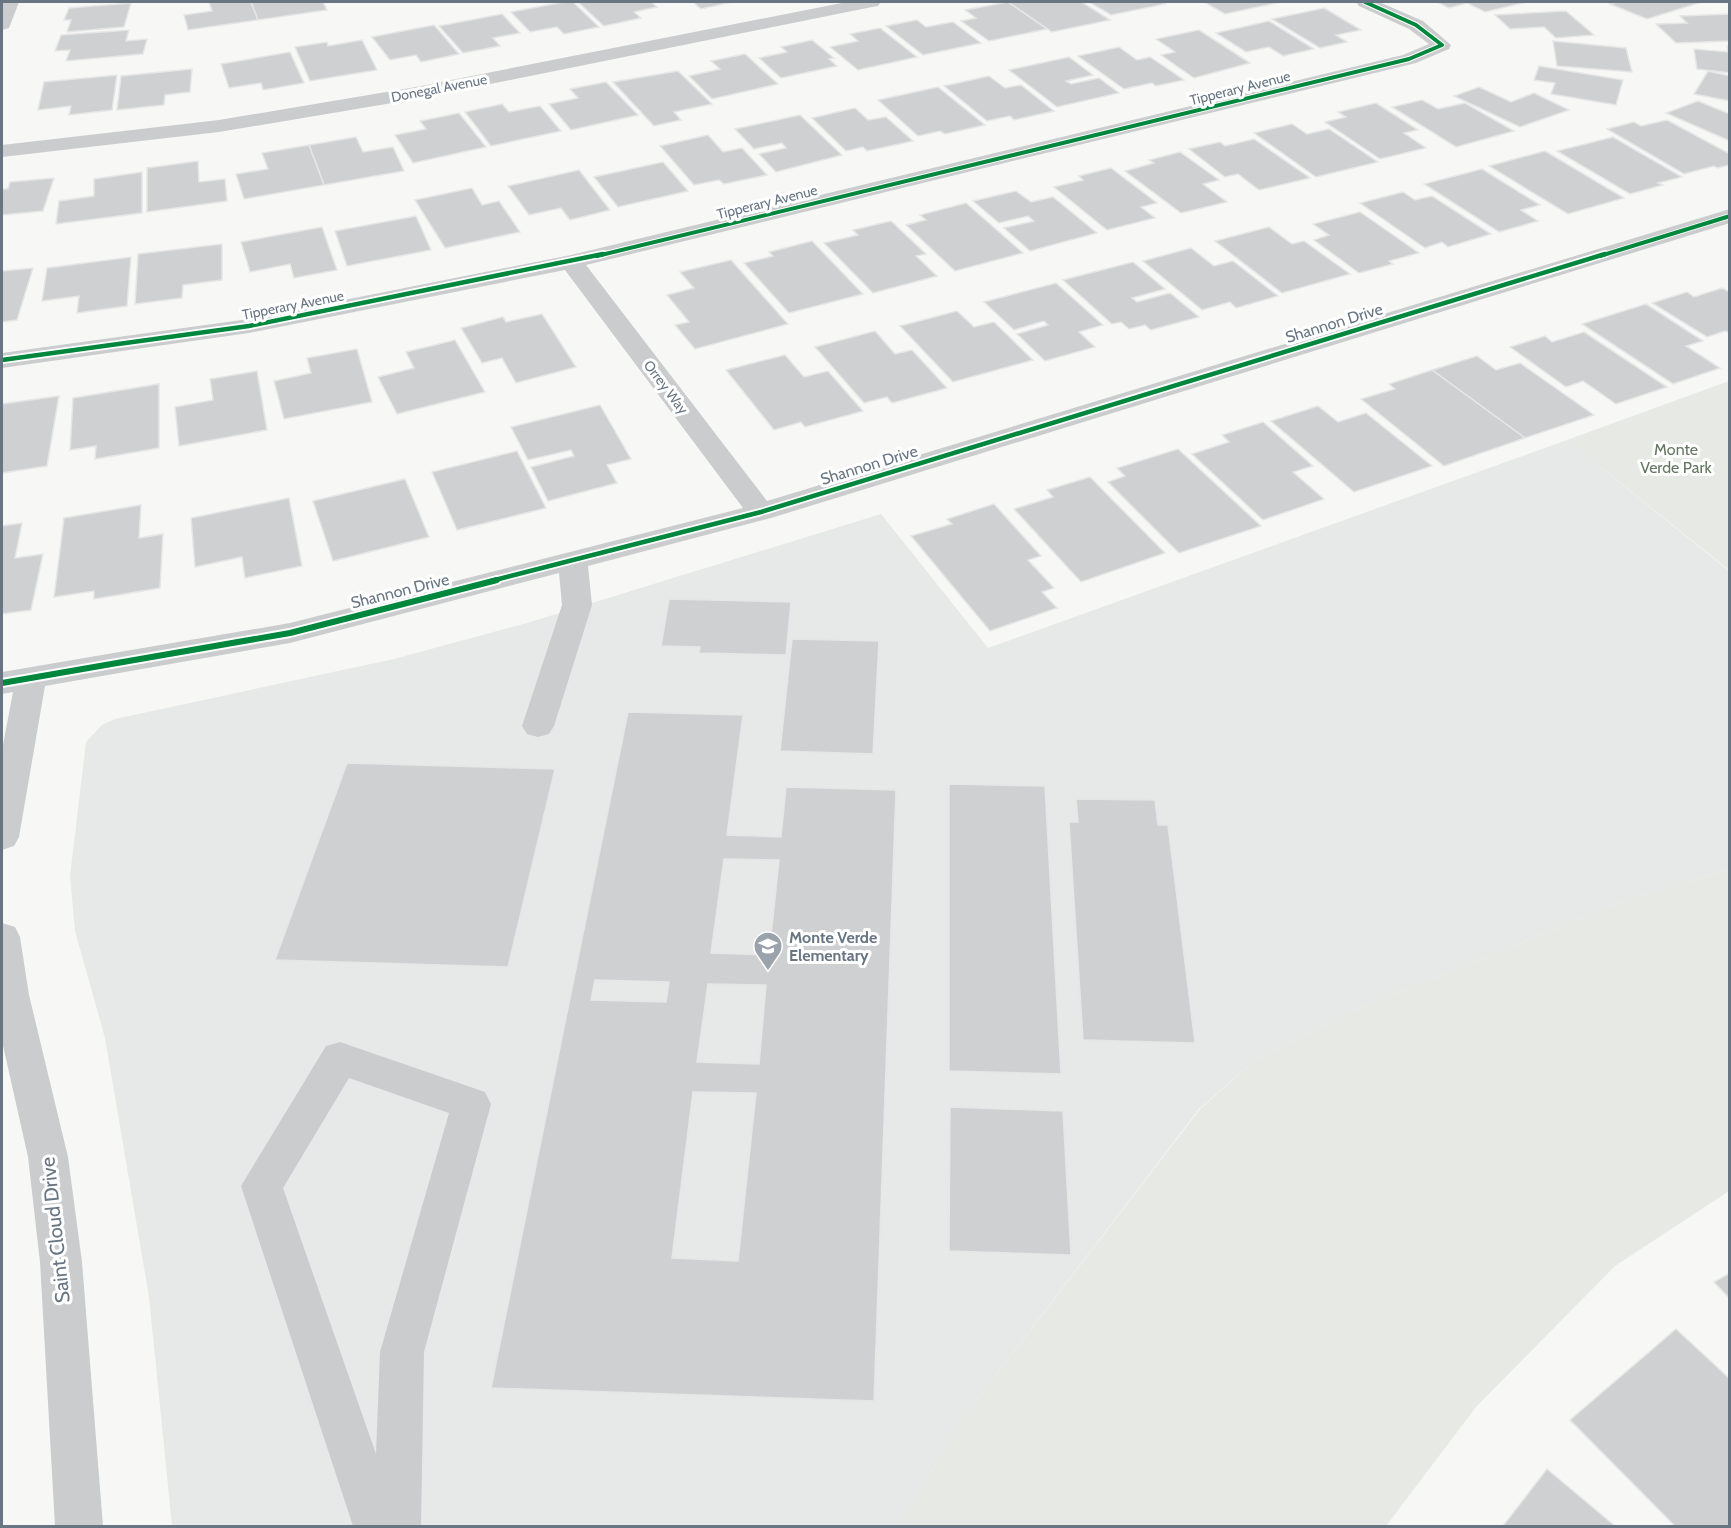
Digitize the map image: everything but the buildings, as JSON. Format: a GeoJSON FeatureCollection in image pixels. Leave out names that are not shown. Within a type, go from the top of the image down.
{"type":"FeatureCollection","features":[{"type":"Feature","properties":{"kind":"street"},"geometry":{"type":"LineString","coordinates":[[2,24],[10,2]]}},
{"type":"Feature","properties":{"kind":"street","name":"Donegal Avenue"},"geometry":{"type":"LineString","coordinates":[[2,151],[219,126],[416,93],[872,2]]}},
{"type":"Feature","properties":{"kind":"street","name":"Tipperary Avenue"},"geometry":{"type":"LineString","coordinates":[[2,360],[249,326],[571,262],[1409,60],[1442,45],[1416,25],[1365,2]]}},
{"type":"Feature","properties":{"kind":"street","name":"Shannon Drive"},"geometry":{"type":"LineString","coordinates":[[16,680],[290,633],[761,512],[1730,216]]}},
{"type":"Feature","properties":{"kind":"street","name":"Orrey Way"},"geometry":{"type":"LineString","coordinates":[[571,262],[761,512]]}},
{"type":"Feature","properties":{"kind":"street"},"geometry":{"type":"LineString","coordinates":[[538,726],[577,605],[573,561]]}},
{"type":"Feature","properties":{"kind":"street"},"geometry":{"type":"LineString","coordinates":[[2,837],[16,680]]}},
{"type":"Feature","properties":{"kind":"street","name":"Saint Cloud Drive"},"geometry":{"type":"LineString","coordinates":[[2,937],[10,995],[48,1157],[61,1262],[79,1527]]}},
{"type":"Feature","properties":{"kind":"street"},"geometry":{"type":"LineString","coordinates":[[376,1527],[262,1186],[340,1058],[471,1104],[402,1352],[397,1527]]}},
{"type":"Feature","properties":{"kind":"shaded area","name":"Monte Verde Elementary"},"geometry":{"type":"Polygon","coordinates":[[[1567,440],[1729,571],[1729,869],[1620,903],[1348,1013],[1256,1059],[1199,1109],[960,1422],[900,1526],[172,1526],[149,1297],[105,1038],[75,931],[70,876],[86,742],[102,725],[115,719],[394,659],[527,623],[881,514],[988,648],[1567,440]]]}},
{"type":"Feature","properties":{"kind":"green space","name":"Monte Verde Park"},"geometry":{"type":"Polygon","coordinates":[[[1730,381],[1729,570],[1567,440],[1730,381]]]}},
{"type":"Feature","properties":{"kind":"green space"},"geometry":{"type":"Polygon","coordinates":[[[1729,869],[1729,1191],[1615,1266],[1476,1407],[1386,1526],[900,1526],[960,1422],[1200,1109],[1256,1059],[1348,1013],[1620,903],[1729,869]]]}},
{"type":"Feature","properties":{"kind":"cycle path"},"geometry":{"type":"LineString","coordinates":[[2,360],[249,326],[571,262],[1409,59],[1442,45],[1416,25],[1365,2]]}},
{"type":"Feature","properties":{"kind":"cycle path"},"geometry":{"type":"LineString","coordinates":[[2,683],[290,633],[761,512],[1730,216]]}},
{"type":"Feature","properties":{"kind":"place","name":"Monte Verde Elementary"},"geometry":{"type":"Point","coordinates":[768,972]}}]}
